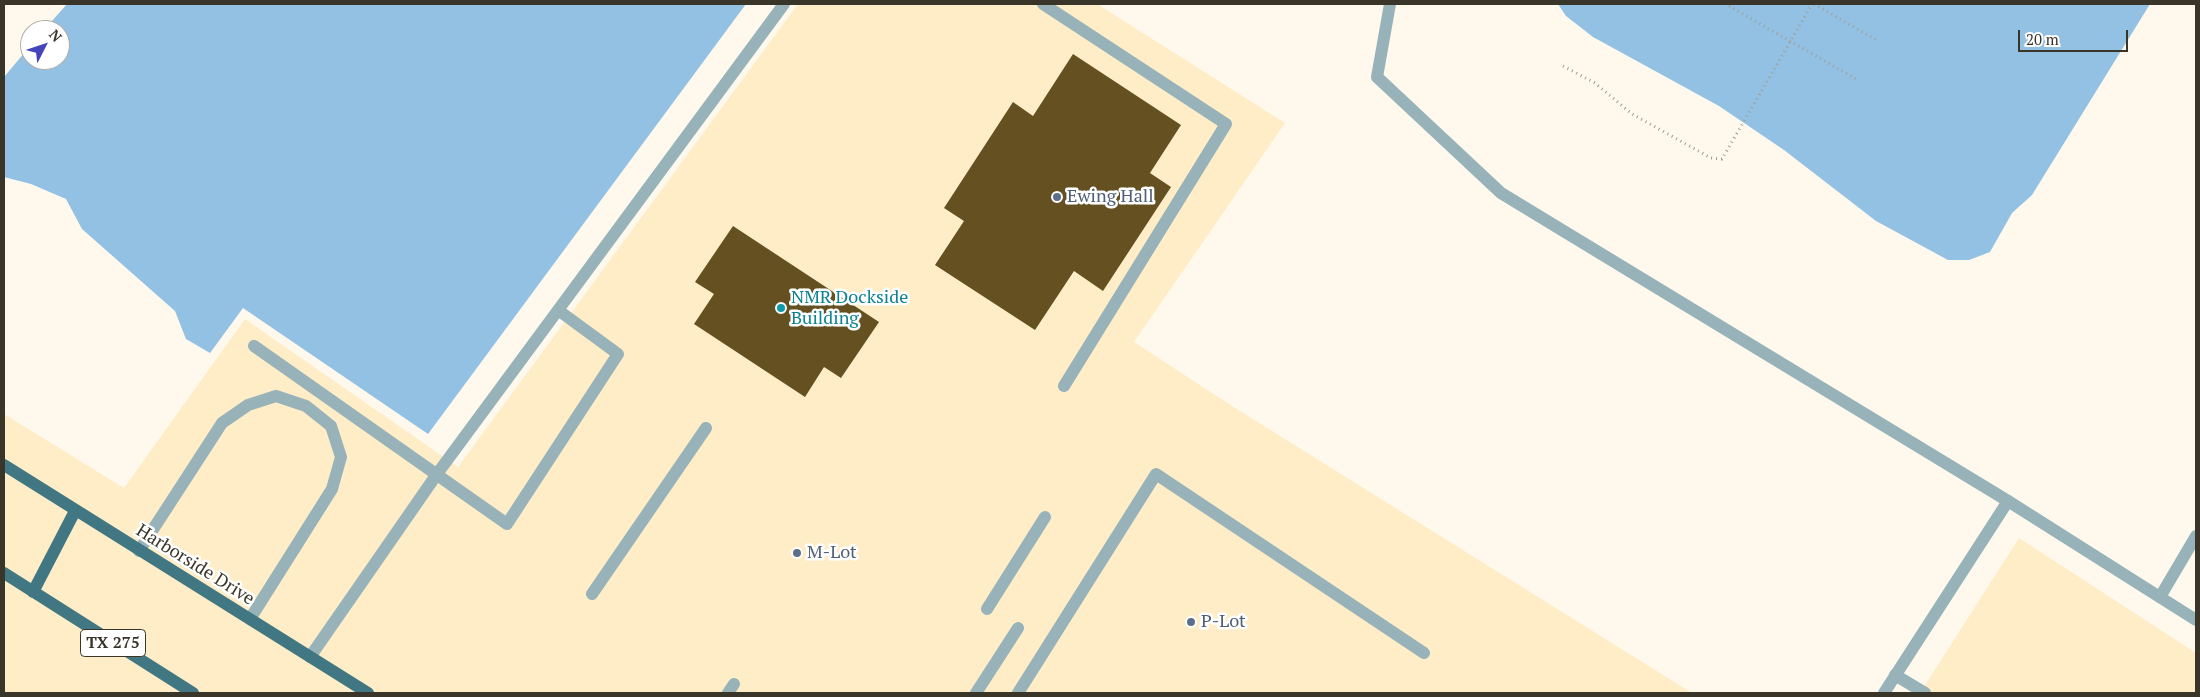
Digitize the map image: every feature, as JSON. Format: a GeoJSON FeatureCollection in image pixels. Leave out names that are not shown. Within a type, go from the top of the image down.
{"type":"FeatureCollection","features":[{"type":"Feature","properties":{"kind":"main road","name":"Harborside Drive"},"geometry":{"type":"LineString","coordinates":[[4,465],[368,693]]}},
{"type":"Feature","properties":{"kind":"main road"},"geometry":{"type":"LineString","coordinates":[[33,592],[75,511]]}},
{"type":"Feature","properties":{"kind":"main road","name":"TX 275"},"geometry":{"type":"LineString","coordinates":[[4,573],[193,693]]}},
{"type":"Feature","properties":{"kind":"street"},"geometry":{"type":"LineString","coordinates":[[310,657],[437,474],[784,4]]}},
{"type":"Feature","properties":{"kind":"street"},"geometry":{"type":"LineString","coordinates":[[1043,4],[1226,124],[1064,386]]}},
{"type":"Feature","properties":{"kind":"street"},"geometry":{"type":"LineString","coordinates":[[1390,4],[1377,77],[1501,192],[2008,501],[2196,620]]}},
{"type":"Feature","properties":{"kind":"street"},"geometry":{"type":"LineString","coordinates":[[254,346],[507,524],[618,354],[558,310]]}},
{"type":"Feature","properties":{"kind":"street"},"geometry":{"type":"LineString","coordinates":[[139,551],[222,423],[248,405],[276,396],[306,406],[330,426],[340,457],[332,490],[250,619]]}},
{"type":"Feature","properties":{"kind":"street"},"geometry":{"type":"LineString","coordinates":[[592,594],[706,428]]}},
{"type":"Feature","properties":{"kind":"street"},"geometry":{"type":"LineString","coordinates":[[1018,693],[1156,474],[1424,653]]}},
{"type":"Feature","properties":{"kind":"street"},"geometry":{"type":"LineString","coordinates":[[1884,693],[2008,501]]}},
{"type":"Feature","properties":{"kind":"street"},"geometry":{"type":"LineString","coordinates":[[987,608],[1045,516]]}},
{"type":"Feature","properties":{"kind":"street"},"geometry":{"type":"LineString","coordinates":[[2160,597],[2196,536]]}},
{"type":"Feature","properties":{"kind":"street"},"geometry":{"type":"LineString","coordinates":[[976,693],[1018,628]]}},
{"type":"Feature","properties":{"kind":"street"},"geometry":{"type":"LineString","coordinates":[[1895,675],[1925,693]]}},
{"type":"Feature","properties":{"kind":"path"},"geometry":{"type":"LineString","coordinates":[[1563,66],[1595,83],[1632,114],[1711,158],[1722,159],[1813,4],[1878,41]]}},
{"type":"Feature","properties":{"kind":"path"},"geometry":{"type":"LineString","coordinates":[[1728,6],[1856,79]]}},
{"type":"Feature","properties":{"kind":"shaded area"},"geometry":{"type":"Polygon","coordinates":[[[798,4],[1097,4],[1285,123],[1134,342],[1232,406],[1692,693],[4,693],[4,414],[124,488],[245,319],[458,467],[798,4]]]}},
{"type":"Feature","properties":{"kind":"shaded area"},"geometry":{"type":"Polygon","coordinates":[[[2019,538],[2196,653],[2196,693],[1920,693],[2019,538]]]}},
{"type":"Feature","properties":{"kind":"water"},"geometry":{"type":"Polygon","coordinates":[[[67,4],[746,4],[428,434],[243,308],[210,353],[186,339],[175,311],[82,229],[66,199],[31,184],[4,177],[4,77],[20,58],[20,70],[70,70],[70,20],[53,20],[67,4]]]}},
{"type":"Feature","properties":{"kind":"water"},"geometry":{"type":"Polygon","coordinates":[[[1558,4],[2150,4],[2032,195],[2012,213],[1990,252],[1969,260],[1948,260],[1876,221],[1784,150],[1719,106],[1593,37],[1566,16],[1558,4]]]}},
{"type":"Feature","properties":{"kind":"building","name":"Ewing Hall"},"geometry":{"type":"Polygon","coordinates":[[[1073,54],[1181,125],[1150,173],[1171,187],[1103,291],[1074,271],[1035,330],[935,265],[964,221],[944,208],[1013,102],[1033,116],[1073,54]]]}},
{"type":"Feature","properties":{"kind":"building","name":"NMR Dockside Building"},"geometry":{"type":"Polygon","coordinates":[[[733,226],[879,322],[841,378],[824,367],[805,397],[694,324],[714,294],[695,282],[733,226]]]}},
{"type":"Feature","properties":{"kind":"place","name":"Ewing Hall"},"geometry":{"type":"Point","coordinates":[1057,197]}},
{"type":"Feature","properties":{"kind":"place","name":"NMR Dockside Building"},"geometry":{"type":"Point","coordinates":[781,308]}},
{"type":"Feature","properties":{"kind":"place","name":"M-Lot"},"geometry":{"type":"Point","coordinates":[797,553]}},
{"type":"Feature","properties":{"kind":"place","name":"P-Lot"},"geometry":{"type":"Point","coordinates":[1191,622]}}]}
